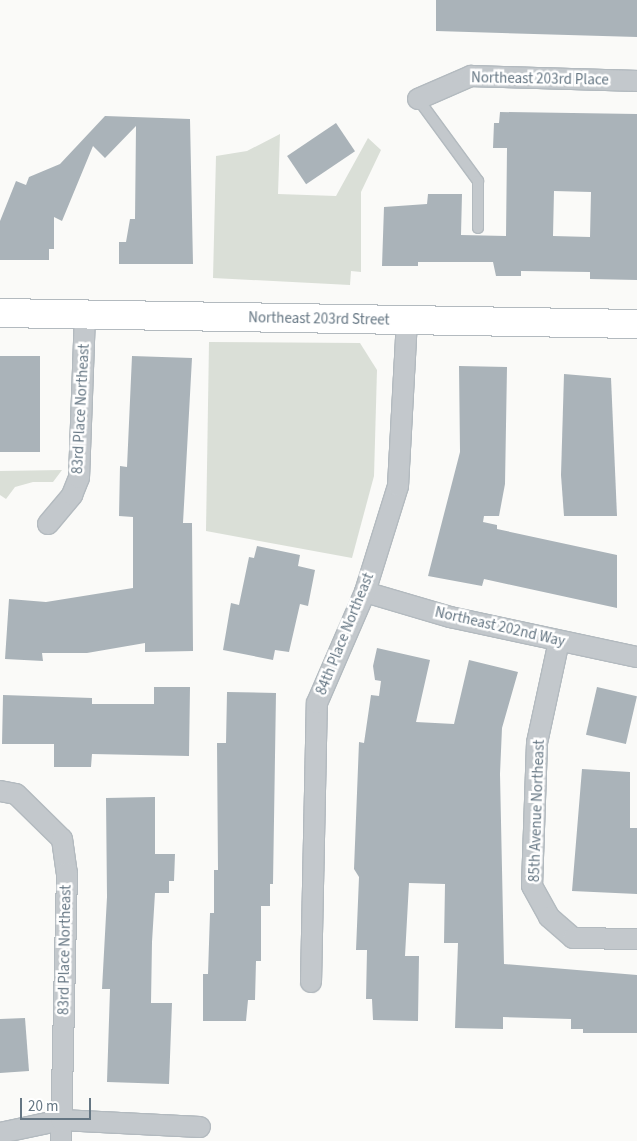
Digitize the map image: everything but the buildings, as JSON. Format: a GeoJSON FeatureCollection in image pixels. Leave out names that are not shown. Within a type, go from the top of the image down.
{"type":"FeatureCollection","features":[{"type":"Feature","properties":{"kind":"street","name":"Northeast 203rd Place"},"geometry":{"type":"LineString","coordinates":[[418,99],[470,76],[637,81]]}},
{"type":"Feature","properties":{"kind":"street","name":"Northeast 203rd Street"},"geometry":{"type":"LineString","coordinates":[[0,313],[637,324]]}},
{"type":"Feature","properties":{"kind":"street","name":"83rd Place Northeast"},"geometry":{"type":"LineString","coordinates":[[48,524],[72,496],[79,478],[85,315]]}},
{"type":"Feature","properties":{"kind":"street","name":"84th Place Northeast"},"geometry":{"type":"LineString","coordinates":[[311,982],[317,703],[365,592],[398,486],[407,320]]}},
{"type":"Feature","properties":{"kind":"street","name":"Northeast 202nd Way"},"geometry":{"type":"LineString","coordinates":[[365,592],[450,617],[637,657]]}},
{"type":"Feature","properties":{"kind":"street","name":"85th Avenue Northeast"},"geometry":{"type":"LineString","coordinates":[[559,641],[537,743],[532,886],[549,917],[573,938],[637,939]]}},
{"type":"Feature","properties":{"kind":"street","name":"83rd Place Northeast"},"geometry":{"type":"LineString","coordinates":[[0,791],[16,794],[62,839],[67,873],[60,1141]]}},
{"type":"Feature","properties":{"kind":"street"},"geometry":{"type":"LineString","coordinates":[[0,1133],[61,1120],[200,1127]]}},
{"type":"Feature","properties":{"kind":"lane"},"geometry":{"type":"LineString","coordinates":[[418,99],[478,181],[478,228]]}},
{"type":"Feature","properties":{"kind":"shaded area"},"geometry":{"type":"Polygon","coordinates":[[[280,134],[278,194],[336,196],[368,138],[381,150],[361,192],[361,272],[351,271],[350,285],[213,278],[216,156],[247,151],[280,134]]]}},
{"type":"Feature","properties":{"kind":"shaded area"},"geometry":{"type":"Polygon","coordinates":[[[209,342],[360,343],[377,370],[374,476],[352,558],[206,531],[209,342]]]}},
{"type":"Feature","properties":{"kind":"shaded area"},"geometry":{"type":"Polygon","coordinates":[[[62,470],[53,482],[33,482],[15,487],[6,499],[0,495],[0,471],[62,470]]]}}]}
